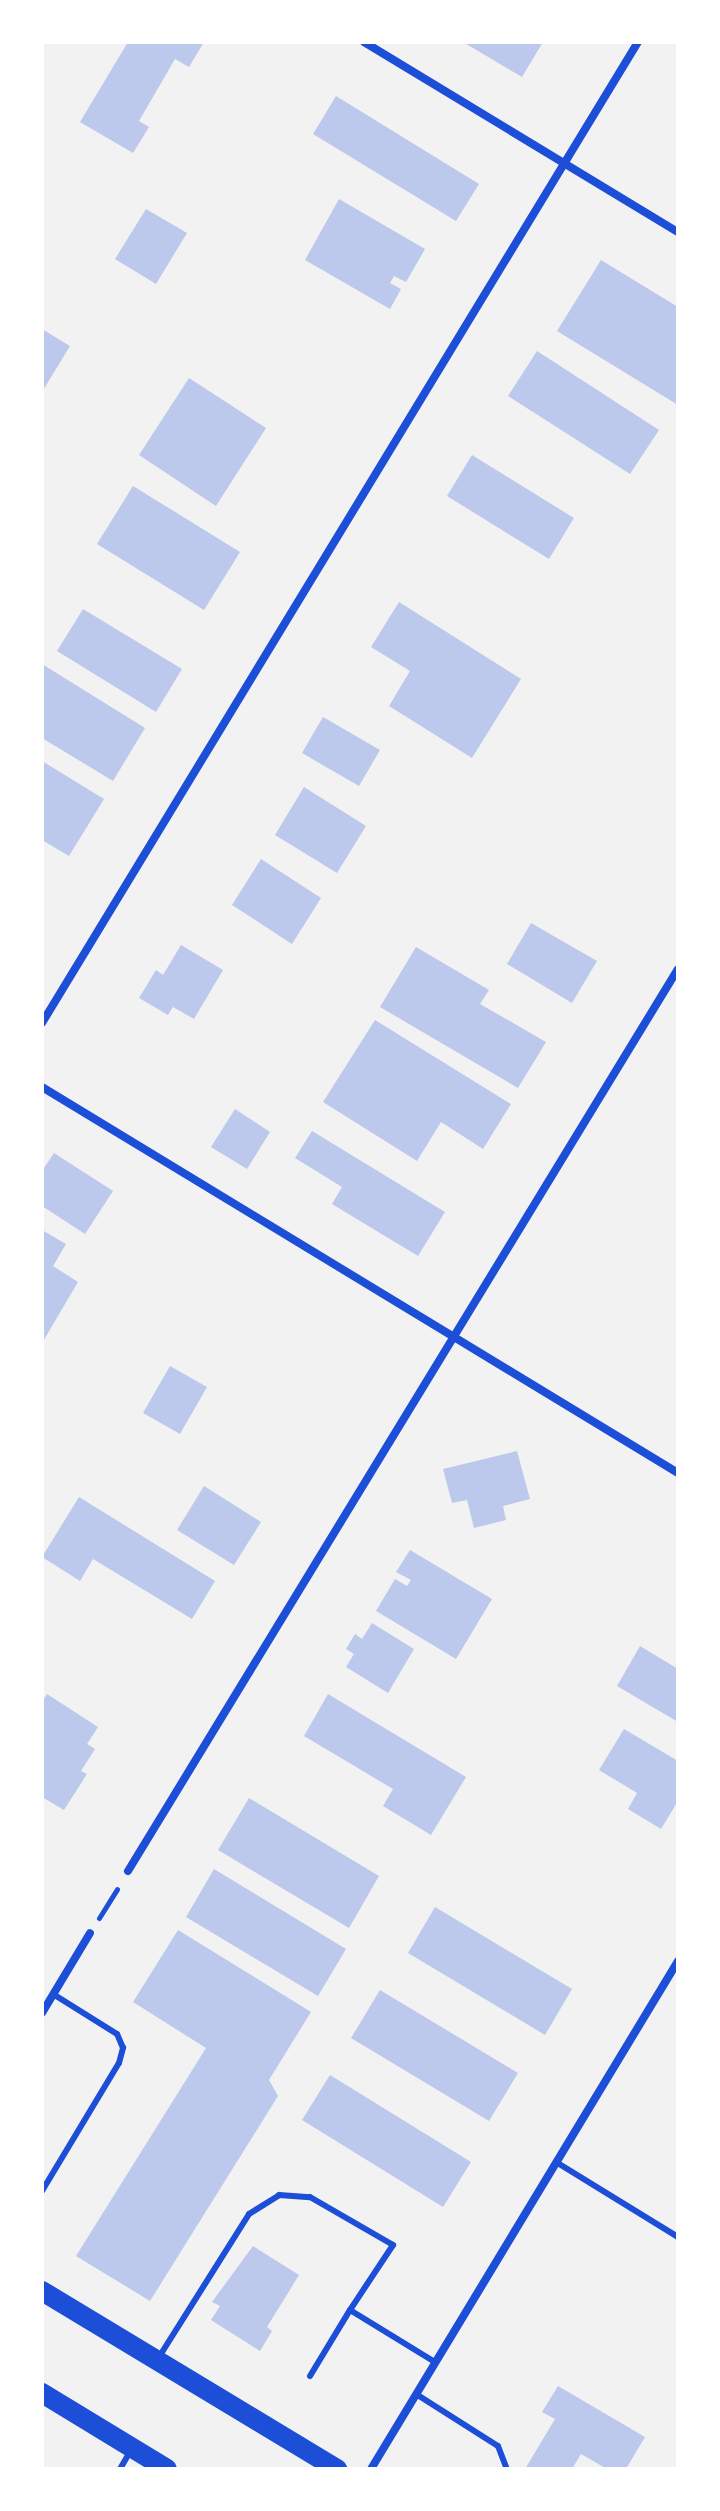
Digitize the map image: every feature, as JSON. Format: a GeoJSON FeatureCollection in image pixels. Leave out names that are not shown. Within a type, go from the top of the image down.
{"type":"FeatureCollection","features":[{"type":"Feature","properties":{"kind":"main road"},"geometry":{"type":"LineString","coordinates":[[42,2291],[337,2469]]}},
{"type":"Feature","properties":{"kind":"main road"},"geometry":{"type":"LineString","coordinates":[[42,2393],[167,2469]]}},
{"type":"Feature","properties":{"kind":"street"},"geometry":{"type":"LineString","coordinates":[[364,42],[678,232]]}},
{"type":"Feature","properties":{"kind":"street"},"geometry":{"type":"LineString","coordinates":[[42,1023],[638,42]]}},
{"type":"Feature","properties":{"kind":"street"},"geometry":{"type":"LineString","coordinates":[[128,1871],[678,969]]}},
{"type":"Feature","properties":{"kind":"street"},"geometry":{"type":"LineString","coordinates":[[42,1087],[678,1473]]}},
{"type":"Feature","properties":{"kind":"street"},"geometry":{"type":"LineString","coordinates":[[42,2013],[90,1933]]}},
{"type":"Feature","properties":{"kind":"street"},"geometry":{"type":"LineString","coordinates":[[371,2469],[678,1961]]}},
{"type":"Feature","properties":{"kind":"lane"},"geometry":{"type":"LineString","coordinates":[[42,2191],[44,2182],[119,2063],[123,2048],[117,2034],[53,1994]]}},
{"type":"Feature","properties":{"kind":"lane"},"geometry":{"type":"LineString","coordinates":[[556,2162],[678,2237]]}},
{"type":"Feature","properties":{"kind":"lane"},"geometry":{"type":"LineString","coordinates":[[157,2361],[249,2214],[279,2195],[310,2197],[393,2245],[310,2376]]}},
{"type":"Feature","properties":{"kind":"lane"},"geometry":{"type":"LineString","coordinates":[[350,2310],[435,2362]]}},
{"type":"Feature","properties":{"kind":"lane"},"geometry":{"type":"LineString","coordinates":[[416,2394],[498,2446],[507,2469]]}},
{"type":"Feature","properties":{"kind":"lane"},"geometry":{"type":"LineString","coordinates":[[120,2469],[133,2448]]}},
{"type":"Feature","properties":{"kind":"path"},"geometry":{"type":"LineString","coordinates":[[90,1933],[128,1871]]}},
{"type":"Feature","properties":{"kind":"building"},"geometry":{"type":"Polygon","coordinates":[[[128,42],[204,42],[189,67],[175,59],[139,121],[149,127],[133,153],[80,122],[128,42]]]}},
{"type":"Feature","properties":{"kind":"building"},"geometry":{"type":"Polygon","coordinates":[[[463,42],[543,42],[522,77],[463,42]]]}},
{"type":"Feature","properties":{"kind":"building"},"geometry":{"type":"Polygon","coordinates":[[[336,96],[479,184],[456,221],[313,134],[336,96]]]}},
{"type":"Feature","properties":{"kind":"building"},"geometry":{"type":"Polygon","coordinates":[[[339,199],[425,249],[406,282],[394,276],[390,283],[401,289],[390,309],[305,260],[339,199]]]}},
{"type":"Feature","properties":{"kind":"building"},"geometry":{"type":"Polygon","coordinates":[[[146,209],[187,233],[156,284],[115,259],[146,209]]]}},
{"type":"Feature","properties":{"kind":"building"},"geometry":{"type":"Polygon","coordinates":[[[601,260],[678,307],[678,405],[557,331],[601,260]]]}},
{"type":"Feature","properties":{"kind":"building"},"geometry":{"type":"Polygon","coordinates":[[[42,329],[70,346],[42,392],[42,329]]]}},
{"type":"Feature","properties":{"kind":"building"},"geometry":{"type":"Polygon","coordinates":[[[537,351],[659,430],[630,474],[508,396],[537,351]]]}},
{"type":"Feature","properties":{"kind":"building"},"geometry":{"type":"Polygon","coordinates":[[[189,378],[266,428],[216,506],[139,455],[189,378]]]}},
{"type":"Feature","properties":{"kind":"building"},"geometry":{"type":"Polygon","coordinates":[[[472,455],[574,518],[549,559],[447,496],[472,455]]]}},
{"type":"Feature","properties":{"kind":"building"},"geometry":{"type":"Polygon","coordinates":[[[133,486],[240,552],[204,610],[97,544],[133,486]]]}},
{"type":"Feature","properties":{"kind":"building"},"geometry":{"type":"Polygon","coordinates":[[[399,602],[521,679],[472,758],[389,706],[410,671],[371,647],[399,602]]]}},
{"type":"Feature","properties":{"kind":"building"},"geometry":{"type":"Polygon","coordinates":[[[83,609],[182,669],[156,712],[57,651],[83,609]]]}},
{"type":"Feature","properties":{"kind":"building"},"geometry":{"type":"Polygon","coordinates":[[[42,664],[145,728],[113,781],[42,738],[42,664]]]}},
{"type":"Feature","properties":{"kind":"building"},"geometry":{"type":"Polygon","coordinates":[[[323,717],[380,750],[359,786],[302,753],[323,717]]]}},
{"type":"Feature","properties":{"kind":"building"},"geometry":{"type":"Polygon","coordinates":[[[42,761],[104,799],[69,856],[42,840],[42,761]]]}},
{"type":"Feature","properties":{"kind":"building"},"geometry":{"type":"Polygon","coordinates":[[[304,787],[366,826],[337,873],[275,835],[304,787]]]}},
{"type":"Feature","properties":{"kind":"building"},"geometry":{"type":"Polygon","coordinates":[[[261,859],[321,898],[292,944],[232,905],[261,859]]]}},
{"type":"Feature","properties":{"kind":"building"},"geometry":{"type":"Polygon","coordinates":[[[531,923],[597,961],[572,1003],[507,964],[531,923]]]}},
{"type":"Feature","properties":{"kind":"building"},"geometry":{"type":"Polygon","coordinates":[[[181,945],[223,970],[194,1019],[173,1007],[168,1015],[139,998],[156,970],[163,975],[181,945]]]}},
{"type":"Feature","properties":{"kind":"building"},"geometry":{"type":"Polygon","coordinates":[[[416,947],[489,990],[480,1004],[546,1042],[518,1088],[380,1007],[416,947]]]}},
{"type":"Feature","properties":{"kind":"building"},"geometry":{"type":"Polygon","coordinates":[[[375,1020],[511,1104],[483,1149],[441,1122],[417,1161],[323,1102],[375,1020]]]}},
{"type":"Feature","properties":{"kind":"building"},"geometry":{"type":"Polygon","coordinates":[[[235,1109],[270,1132],[247,1169],[211,1147],[235,1109]]]}},
{"type":"Feature","properties":{"kind":"building"},"geometry":{"type":"Polygon","coordinates":[[[312,1131],[445,1212],[418,1256],[332,1204],[342,1187],[295,1158],[312,1131]]]}},
{"type":"Feature","properties":{"kind":"building"},"geometry":{"type":"Polygon","coordinates":[[[54,1153],[113,1191],[85,1234],[42,1206],[42,1171],[54,1153]]]}},
{"type":"Feature","properties":{"kind":"building"},"geometry":{"type":"Polygon","coordinates":[[[42,1230],[66,1244],[53,1266],[78,1282],[42,1343],[42,1230]]]}},
{"type":"Feature","properties":{"kind":"building"},"geometry":{"type":"Polygon","coordinates":[[[170,1366],[207,1387],[180,1434],[143,1413],[170,1366]]]}},
{"type":"Feature","properties":{"kind":"building"},"geometry":{"type":"Polygon","coordinates":[[[517,1451],[530,1499],[503,1506],[506,1520],[474,1528],[467,1500],[452,1503],[443,1469],[517,1451]]]}},
{"type":"Feature","properties":{"kind":"building"},"geometry":{"type":"Polygon","coordinates":[[[204,1486],[261,1522],[234,1565],[177,1530],[204,1486]]]}},
{"type":"Feature","properties":{"kind":"building"},"geometry":{"type":"Polygon","coordinates":[[[79,1497],[215,1581],[192,1619],[93,1559],[80,1581],[42,1557],[79,1497]]]}},
{"type":"Feature","properties":{"kind":"building"},"geometry":{"type":"Polygon","coordinates":[[[410,1550],[492,1599],[456,1659],[376,1611],[395,1579],[407,1586],[411,1580],[396,1572],[410,1550]]]}},
{"type":"Feature","properties":{"kind":"building"},"geometry":{"type":"Polygon","coordinates":[[[372,1623],[414,1649],[388,1693],[346,1667],[354,1654],[346,1649],[355,1634],[362,1639],[372,1623]]]}},
{"type":"Feature","properties":{"kind":"building"},"geometry":{"type":"Polygon","coordinates":[[[640,1646],[678,1669],[678,1722],[617,1686],[640,1646]]]}},
{"type":"Feature","properties":{"kind":"building"},"geometry":{"type":"Polygon","coordinates":[[[47,1694],[98,1727],[87,1744],[95,1749],[81,1771],[87,1774],[64,1810],[42,1797],[42,1702],[47,1694]]]}},
{"type":"Feature","properties":{"kind":"building"},"geometry":{"type":"Polygon","coordinates":[[[328,1694],[466,1777],[431,1835],[383,1806],[393,1789],[304,1736],[328,1694]]]}},
{"type":"Feature","properties":{"kind":"building"},"geometry":{"type":"Polygon","coordinates":[[[624,1729],[678,1761],[678,1801],[661,1829],[628,1809],[637,1793],[599,1770],[624,1729]]]}},
{"type":"Feature","properties":{"kind":"building"},"geometry":{"type":"Polygon","coordinates":[[[249,1798],[379,1876],[349,1928],[218,1850],[249,1798]]]}},
{"type":"Feature","properties":{"kind":"building"},"geometry":{"type":"Polygon","coordinates":[[[214,1869],[346,1949],[318,1996],[186,1917],[214,1869]]]}},
{"type":"Feature","properties":{"kind":"building"},"geometry":{"type":"Polygon","coordinates":[[[435,1907],[572,1989],[545,2035],[408,1953],[435,1907]]]}},
{"type":"Feature","properties":{"kind":"building"},"geometry":{"type":"Polygon","coordinates":[[[178,1930],[311,2012],[269,2080],[278,2096],[150,2301],[76,2256],[206,2048],[133,2002],[178,1930]]]}},
{"type":"Feature","properties":{"kind":"building"},"geometry":{"type":"Polygon","coordinates":[[[380,1990],[518,2073],[489,2121],[351,2038],[380,1990]]]}},
{"type":"Feature","properties":{"kind":"building"},"geometry":{"type":"Polygon","coordinates":[[[330,2075],[471,2162],[443,2207],[302,2120],[330,2075]]]}},
{"type":"Feature","properties":{"kind":"building"},"geometry":{"type":"Polygon","coordinates":[[[253,2246],[299,2275],[267,2327],[272,2331],[260,2351],[211,2320],[220,2306],[212,2302],[253,2246]]]}},
{"type":"Feature","properties":{"kind":"building"},"geometry":{"type":"Polygon","coordinates":[[[558,2386],[645,2437],[626,2469],[607,2469],[581,2454],[572,2469],[525,2469],[555,2419],[542,2412],[558,2386]]]}}]}
